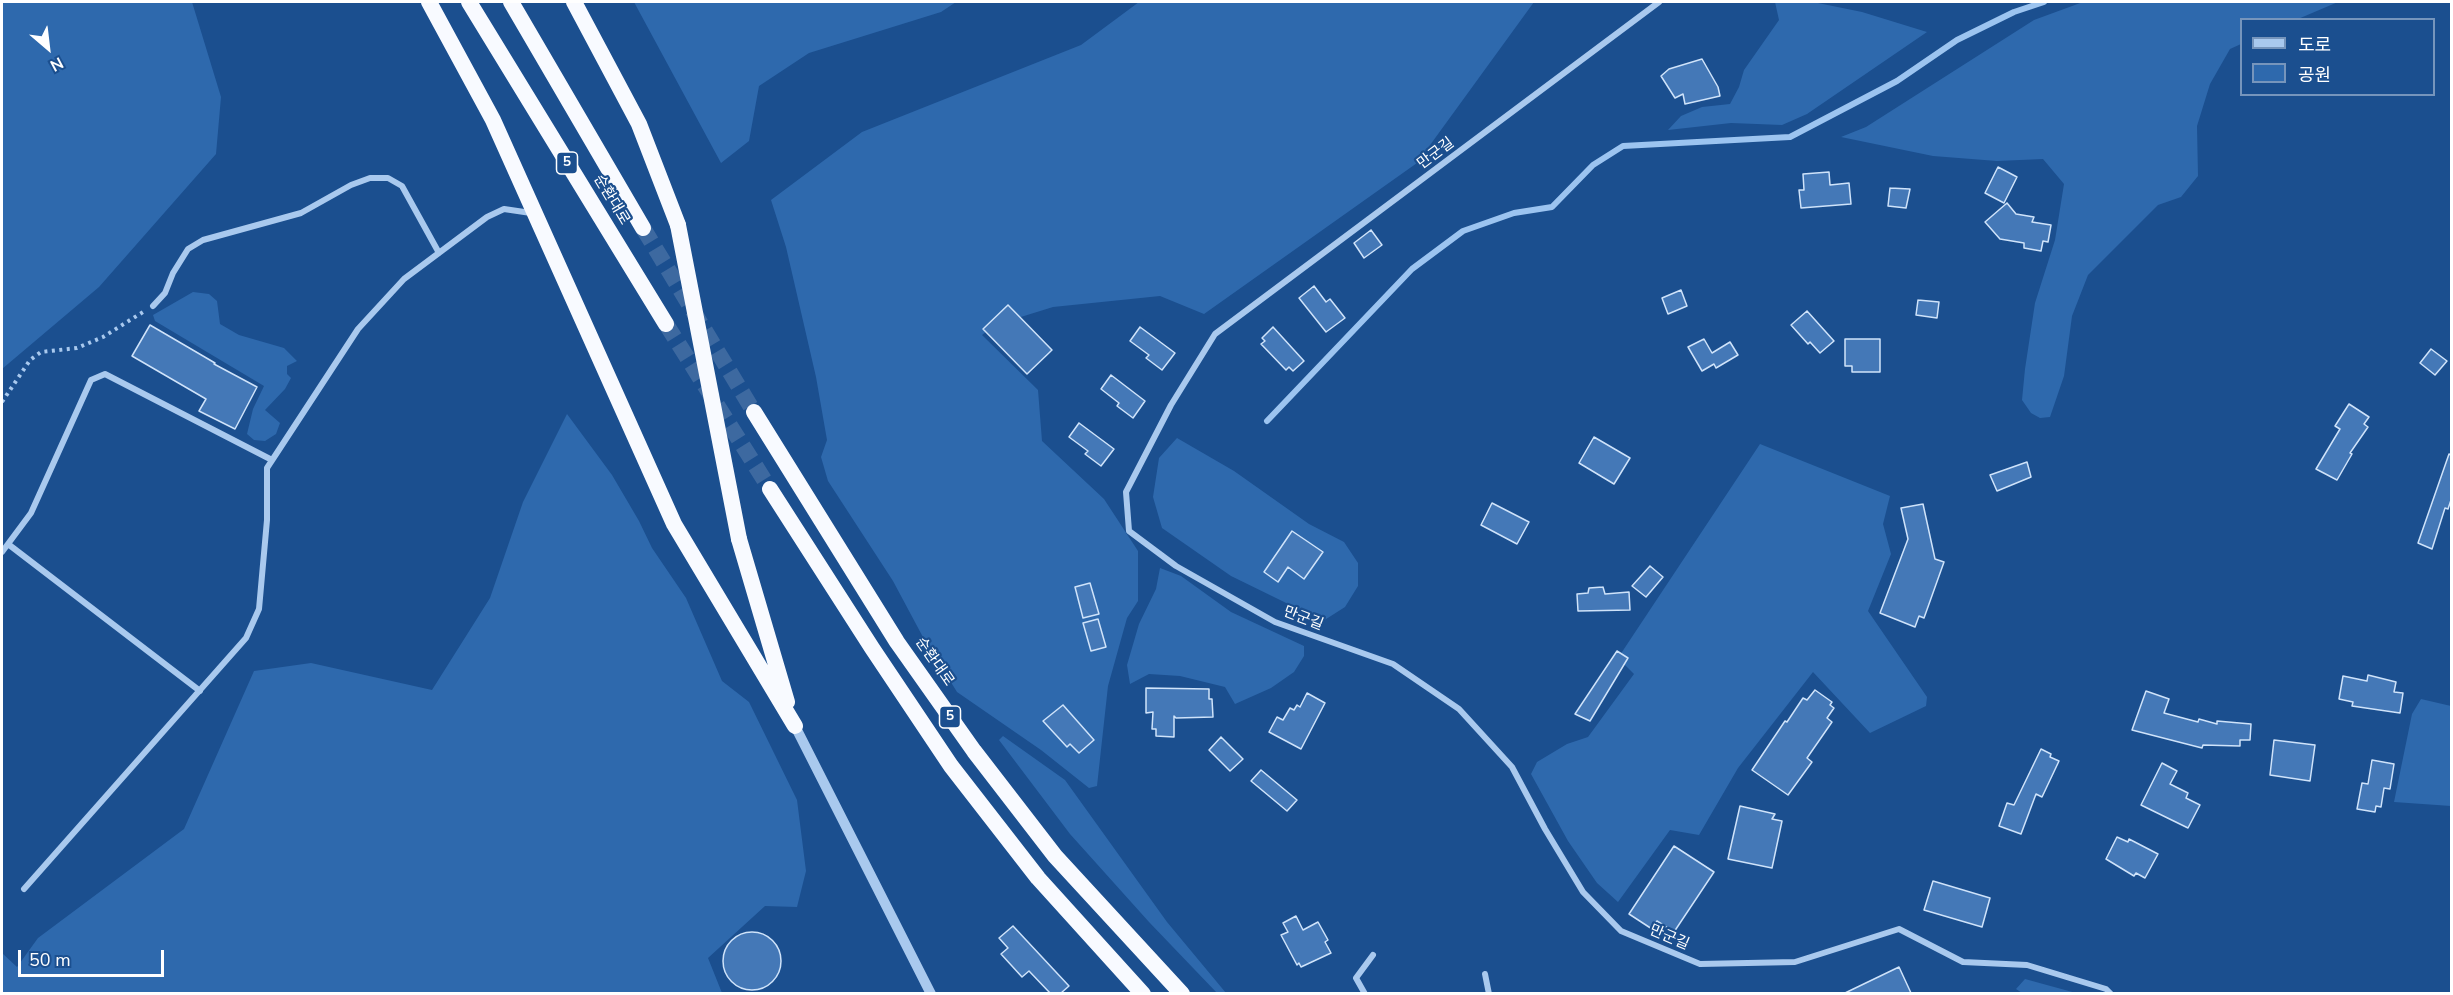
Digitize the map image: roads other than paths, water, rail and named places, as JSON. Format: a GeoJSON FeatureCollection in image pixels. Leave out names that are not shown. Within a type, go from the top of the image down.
{"type":"FeatureCollection","features":[{"type":"Feature","properties":{"kind":"highway"},"geometry":{"type":"LineString","coordinates":[[429,2],[493,120],[675,524],[795,726]]}},
{"type":"Feature","properties":{"kind":"highway","name":"순환대로"},"geometry":{"type":"LineString","coordinates":[[469,2],[666,324]]}},
{"type":"Feature","properties":{"kind":"highway","name":"순환대로"},"geometry":{"type":"LineString","coordinates":[[511,2],[643,228]]}},
{"type":"Feature","properties":{"kind":"highway"},"geometry":{"type":"LineString","coordinates":[[574,2],[639,124],[678,225],[739,538],[795,726]]}},
{"type":"Feature","properties":{"kind":"highway","name":"순환대로"},"geometry":{"type":"LineString","coordinates":[[754,412],[897,642],[974,751],[1055,856],[1182,993]]}},
{"type":"Feature","properties":{"kind":"highway","name":"5"},"geometry":{"type":"LineString","coordinates":[[770,489],[951,766],[1038,878],[1143,993]]}},
{"type":"Feature","properties":{"kind":"street","name":"만군길"},"geometry":{"type":"LineString","coordinates":[[1659,2],[1215,334],[1170,405],[1126,492],[1129,531],[1176,566],[1275,621],[1393,664],[1459,709],[1512,767],[1545,829],[1583,892],[1621,931],[1700,964],[1795,962],[1899,929],[1963,962],[2027,965],[2106,989],[2111,993]]}},
{"type":"Feature","properties":{"kind":"street"},"geometry":{"type":"LineString","coordinates":[[153,306],[165,293],[173,273],[188,249],[202,240],[301,213],[351,184],[370,178],[388,178],[402,186],[439,253]]}},
{"type":"Feature","properties":{"kind":"street"},"geometry":{"type":"LineString","coordinates":[[24,889],[246,638],[259,609],[267,520],[267,468],[358,329],[404,279],[487,217],[504,209],[535,213]]}},
{"type":"Feature","properties":{"kind":"street"},"geometry":{"type":"LineString","coordinates":[[2,552],[31,513],[91,380],[105,374],[272,460]]}},
{"type":"Feature","properties":{"kind":"street"},"geometry":{"type":"LineString","coordinates":[[8,544],[200,691]]}},
{"type":"Feature","properties":{"kind":"street"},"geometry":{"type":"LineString","coordinates":[[795,726],[931,993]]}},
{"type":"Feature","properties":{"kind":"street"},"geometry":{"type":"LineString","coordinates":[[1365,993],[1356,978],[1373,955]]}},
{"type":"Feature","properties":{"kind":"street"},"geometry":{"type":"LineString","coordinates":[[1485,974],[1489,993]]}},
{"type":"Feature","properties":{"kind":"waterway"},"geometry":{"type":"LineString","coordinates":[[1267,421],[1412,269],[1463,231],[1514,213],[1552,207],[1593,165],[1623,146],[1790,137],[1897,81],[1957,40],[2014,12],[2044,2]]}},
{"type":"Feature","properties":{"kind":"tunnel"},"geometry":{"type":"LineString","coordinates":[[643,228],[754,412]]}},
{"type":"Feature","properties":{"kind":"tunnel"},"geometry":{"type":"LineString","coordinates":[[666,324],[770,489]]}}]}
